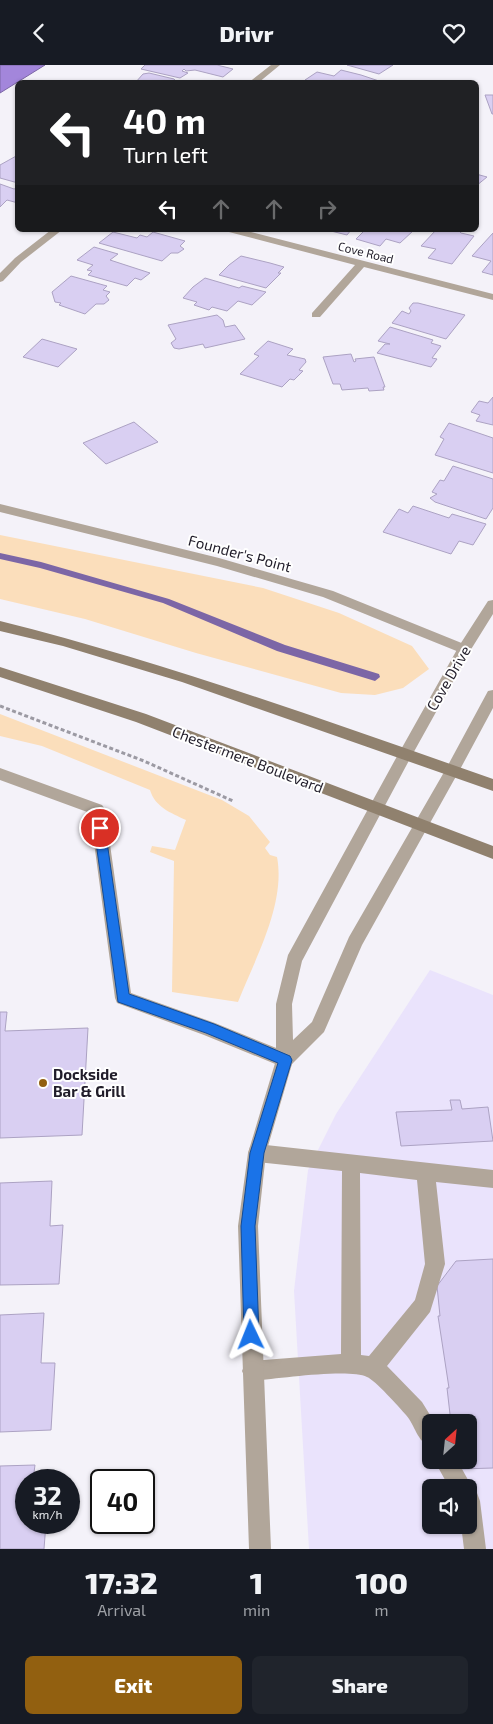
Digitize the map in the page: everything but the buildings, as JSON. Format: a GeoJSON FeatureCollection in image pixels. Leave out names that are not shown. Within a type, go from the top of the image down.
{"type":"FeatureCollection","features":[{"type":"Feature","properties":{"kind":"main road"},"geometry":{"type":"LineString","coordinates":[[0,626],[161,670],[406,753],[493,785]]}},
{"type":"Feature","properties":{"kind":"main road","name":"Chestermere Boulevard"},"geometry":{"type":"LineString","coordinates":[[0,673],[140,718],[493,853]]}},
{"type":"Feature","properties":{"kind":"street"},"geometry":{"type":"LineString","coordinates":[[256,80],[276,65]]}},
{"type":"Feature","properties":{"kind":"street"},"geometry":{"type":"LineString","coordinates":[[0,279],[18,260],[54,232]]}},
{"type":"Feature","properties":{"kind":"street","name":"Cove Road"},"geometry":{"type":"LineString","coordinates":[[240,232],[493,297]]}},
{"type":"Feature","properties":{"kind":"street"},"geometry":{"type":"LineString","coordinates":[[316,315],[362,263]]}},
{"type":"Feature","properties":{"kind":"street","name":"Founder's Point"},"geometry":{"type":"LineString","coordinates":[[0,509],[220,562],[328,594],[464,649]]}},
{"type":"Feature","properties":{"kind":"street","name":"Cove Drive"},"geometry":{"type":"LineString","coordinates":[[285,1060],[284,1004],[294,960],[375,807],[464,649],[493,604]]}},
{"type":"Feature","properties":{"kind":"street"},"geometry":{"type":"LineString","coordinates":[[260,1549],[248,1226],[257,1153],[285,1060],[318,1027],[355,941],[493,695]]}},
{"type":"Feature","properties":{"kind":"street"},"geometry":{"type":"LineString","coordinates":[[0,774],[97,809],[123,998],[209,1029],[285,1060]]}},
{"type":"Feature","properties":{"kind":"street"},"geometry":{"type":"LineString","coordinates":[[257,1153],[493,1179]]}},
{"type":"Feature","properties":{"kind":"street"},"geometry":{"type":"LineString","coordinates":[[351,1162],[351,1364]]}},
{"type":"Feature","properties":{"kind":"street"},"geometry":{"type":"LineString","coordinates":[[373,1367],[423,1305],[435,1264],[426,1171]]}},
{"type":"Feature","properties":{"kind":"street"},"geometry":{"type":"LineString","coordinates":[[252,1371],[351,1364],[373,1367],[415,1409],[422,1421]]}},
{"type":"Feature","properties":{"kind":"street"},"geometry":{"type":"LineString","coordinates":[[473,1534],[475,1549]]}},
{"type":"Feature","properties":{"kind":"path"},"geometry":{"type":"LineString","coordinates":[[0,706],[153,765],[233,801]]}},
{"type":"Feature","properties":{"kind":"shaded area"},"geometry":{"type":"Polygon","coordinates":[[[0,65],[45,65],[21,80],[15,80],[15,84],[0,93],[0,65]]]}},
{"type":"Feature","properties":{"kind":"shaded area"},"geometry":{"type":"Polygon","coordinates":[[[0,535],[263,588],[339,613],[412,646],[429,669],[403,688],[375,695],[341,693],[196,653],[85,619],[0,599],[0,535]]]}},
{"type":"Feature","properties":{"kind":"shaded area"},"geometry":{"type":"Polygon","coordinates":[[[0,714],[222,800],[249,816],[270,842],[265,848],[270,855],[277,857],[279,875],[273,912],[267,931],[238,1002],[172,992],[174,861],[150,852],[152,846],[175,850],[186,820],[169,812],[160,805],[152,796],[150,790],[42,746],[0,736],[0,714]]]}},
{"type":"Feature","properties":{"kind":"shaded area"},"geometry":{"type":"Polygon","coordinates":[[[430,970],[493,995],[493,1549],[309,1549],[294,1291],[308,1170],[336,1114],[430,970]]]}},
{"type":"Feature","properties":{"kind":"waterway"},"geometry":{"type":"LineString","coordinates":[[0,556],[41,565],[166,601],[281,648],[375,677]]}},
{"type":"Feature","properties":{"kind":"place","name":"Dockside Bar & Grill"},"geometry":{"type":"Point","coordinates":[43,1083]}},
{"type":"Feature","properties":{"kind":"route"},"geometry":{"type":"LineString","coordinates":[[100,828],[123,998],[209,1029],[285,1060],[257,1153],[248,1226],[251,1335]]}}]}
